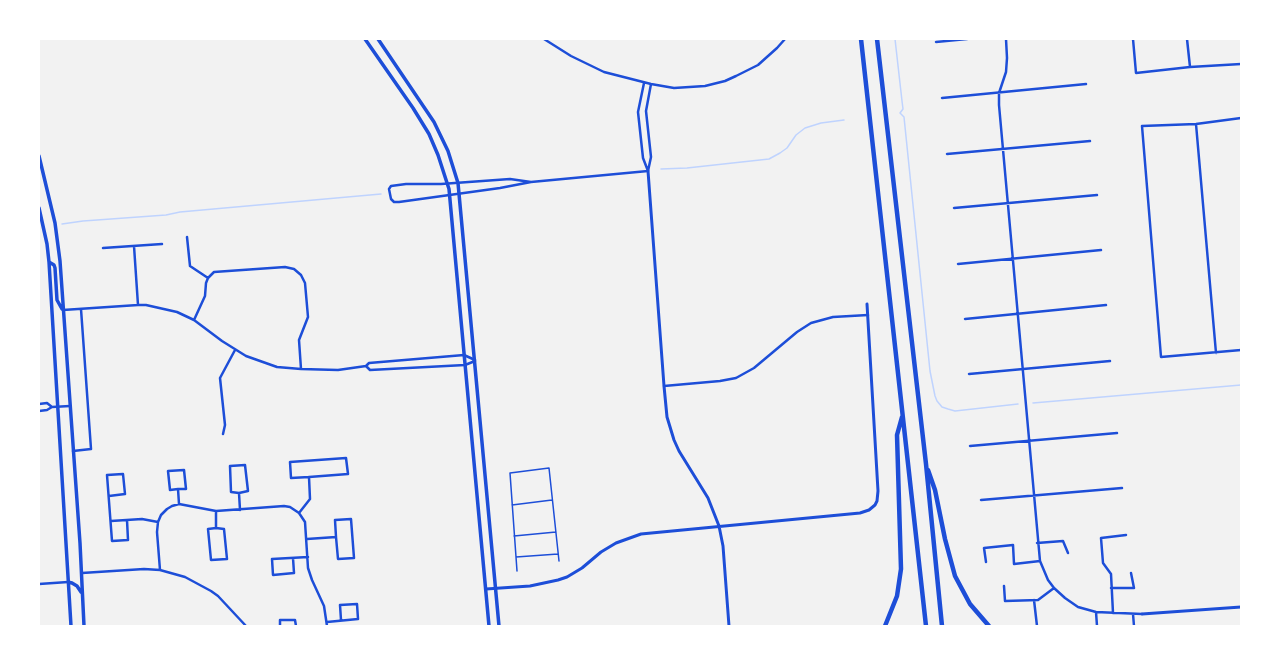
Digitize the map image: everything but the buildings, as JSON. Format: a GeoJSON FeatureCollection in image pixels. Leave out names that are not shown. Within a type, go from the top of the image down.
{"type":"FeatureCollection","features":[{"type":"Feature","properties":{"kind":"highway"},"geometry":{"type":"LineString","coordinates":[[861,39],[926,626]]}},
{"type":"Feature","properties":{"kind":"highway"},"geometry":{"type":"LineString","coordinates":[[878,39],[926,464],[942,626]]}},
{"type":"Feature","properties":{"kind":"highway"},"geometry":{"type":"LineString","coordinates":[[885,626],[897,596],[901,569],[897,435],[902,414]]}},
{"type":"Feature","properties":{"kind":"highway"},"geometry":{"type":"LineString","coordinates":[[926,464],[935,490],[945,539],[955,576],[970,604],[989,626]]}},
{"type":"Feature","properties":{"kind":"main road"},"geometry":{"type":"LineString","coordinates":[[365,39],[413,108],[429,134],[438,155],[450,195],[489,626]]}},
{"type":"Feature","properties":{"kind":"main road"},"geometry":{"type":"LineString","coordinates":[[378,39],[422,102],[438,128],[448,151],[458,182],[499,626]]}},
{"type":"Feature","properties":{"kind":"main road"},"geometry":{"type":"LineString","coordinates":[[39,156],[55,222],[63,310],[82,573],[84,626]]}},
{"type":"Feature","properties":{"kind":"main road"},"geometry":{"type":"LineString","coordinates":[[39,208],[49,262],[70,626]]}},
{"type":"Feature","properties":{"kind":"main road"},"geometry":{"type":"LineString","coordinates":[[49,262],[55,268],[57,300],[63,310]]}},
{"type":"Feature","properties":{"kind":"main road"},"geometry":{"type":"LineString","coordinates":[[68,582],[77,586],[82,593]]}},
{"type":"Feature","properties":{"kind":"street"},"geometry":{"type":"LineString","coordinates":[[544,39],[565,53],[593,68],[644,83],[674,88],[705,86],[725,81],[758,65],[785,39]]}},
{"type":"Feature","properties":{"kind":"street"},"geometry":{"type":"LineString","coordinates":[[936,42],[967,39]]}},
{"type":"Feature","properties":{"kind":"street"},"geometry":{"type":"LineString","coordinates":[[1006,39],[1006,72],[1000,93],[999,105],[1037,542],[1040,561],[1048,580],[1054,588],[1078,607],[1096,612],[1142,614],[1241,607]]}},
{"type":"Feature","properties":{"kind":"street"},"geometry":{"type":"LineString","coordinates":[[1133,39],[1136,73],[1190,67],[1241,64]]}},
{"type":"Feature","properties":{"kind":"street"},"geometry":{"type":"LineString","coordinates":[[1187,39],[1190,67]]}},
{"type":"Feature","properties":{"kind":"street"},"geometry":{"type":"LineString","coordinates":[[644,83],[638,112],[643,158],[648,171]]}},
{"type":"Feature","properties":{"kind":"street"},"geometry":{"type":"LineString","coordinates":[[651,84],[646,112],[651,157],[648,171],[667,418],[679,451],[708,498],[719,526],[723,546],[729,626]]}},
{"type":"Feature","properties":{"kind":"street"},"geometry":{"type":"LineString","coordinates":[[942,98],[1086,84]]}},
{"type":"Feature","properties":{"kind":"street"},"geometry":{"type":"LineString","coordinates":[[1241,118],[1196,124],[1142,126],[1161,357],[1241,350]]}},
{"type":"Feature","properties":{"kind":"street"},"geometry":{"type":"LineString","coordinates":[[1196,124],[1216,353]]}},
{"type":"Feature","properties":{"kind":"street"},"geometry":{"type":"LineString","coordinates":[[947,154],[1090,141]]}},
{"type":"Feature","properties":{"kind":"street"},"geometry":{"type":"LineString","coordinates":[[531,182],[510,179],[447,184],[396,185],[391,186],[388,189],[391,199],[394,202],[399,202],[500,188],[531,182],[648,171]]}},
{"type":"Feature","properties":{"kind":"street"},"geometry":{"type":"LineString","coordinates":[[954,208],[1097,194]]}},
{"type":"Feature","properties":{"kind":"street"},"geometry":{"type":"LineString","coordinates":[[188,237],[190,266],[208,278]]}},
{"type":"Feature","properties":{"kind":"street"},"geometry":{"type":"LineString","coordinates":[[102,248],[162,244]]}},
{"type":"Feature","properties":{"kind":"street"},"geometry":{"type":"LineString","coordinates":[[134,246],[138,305]]}},
{"type":"Feature","properties":{"kind":"street"},"geometry":{"type":"LineString","coordinates":[[958,264],[1101,250]]}},
{"type":"Feature","properties":{"kind":"street"},"geometry":{"type":"LineString","coordinates":[[194,320],[205,296],[208,278],[214,272],[285,267],[294,269],[301,275],[305,283],[308,317],[299,340],[301,369]]}},
{"type":"Feature","properties":{"kind":"street"},"geometry":{"type":"LineString","coordinates":[[486,589],[540,584],[567,577],[582,568],[608,547],[632,536],[719,526],[860,513],[869,510],[875,505],[878,492],[867,304]]}},
{"type":"Feature","properties":{"kind":"street"},"geometry":{"type":"LineString","coordinates":[[63,310],[146,305],[177,312],[194,320],[235,350],[246,356],[277,367],[338,370],[366,366],[369,363],[464,355],[475,360]]}},
{"type":"Feature","properties":{"kind":"street"},"geometry":{"type":"LineString","coordinates":[[965,319],[1106,305]]}},
{"type":"Feature","properties":{"kind":"street"},"geometry":{"type":"LineString","coordinates":[[73,451],[91,449],[81,309]]}},
{"type":"Feature","properties":{"kind":"street"},"geometry":{"type":"LineString","coordinates":[[664,386],[720,381],[736,378],[754,368],[797,332],[812,323],[833,317],[868,315]]}},
{"type":"Feature","properties":{"kind":"street"},"geometry":{"type":"LineString","coordinates":[[223,434],[224,425],[220,378],[235,350]]}},
{"type":"Feature","properties":{"kind":"street"},"geometry":{"type":"LineString","coordinates":[[366,366],[370,370],[465,365],[475,360]]}},
{"type":"Feature","properties":{"kind":"street"},"geometry":{"type":"LineString","coordinates":[[969,374],[1110,361]]}},
{"type":"Feature","properties":{"kind":"street"},"geometry":{"type":"LineString","coordinates":[[39,404],[47,403],[52,407]]}},
{"type":"Feature","properties":{"kind":"street"},"geometry":{"type":"LineString","coordinates":[[39,411],[47,410],[52,407],[70,406]]}},
{"type":"Feature","properties":{"kind":"street"},"geometry":{"type":"LineString","coordinates":[[970,446],[1117,433]]}},
{"type":"Feature","properties":{"kind":"street"},"geometry":{"type":"LineString","coordinates":[[346,458],[348,474],[309,477],[291,478],[290,462],[346,458]]}},
{"type":"Feature","properties":{"kind":"street"},"geometry":{"type":"LineString","coordinates":[[245,465],[248,491],[239,493],[231,492],[230,466],[245,465]]}},
{"type":"Feature","properties":{"kind":"street"},"geometry":{"type":"LineString","coordinates":[[184,470],[186,489],[178,490],[170,490],[168,471],[184,470]]}},
{"type":"Feature","properties":{"kind":"street"},"geometry":{"type":"LineString","coordinates":[[109,496],[125,494],[123,474],[107,475],[112,541],[128,540],[127,520]]}},
{"type":"Feature","properties":{"kind":"street"},"geometry":{"type":"LineString","coordinates":[[299,513],[310,499],[309,477]]}},
{"type":"Feature","properties":{"kind":"street"},"geometry":{"type":"LineString","coordinates":[[981,500],[1122,488]]}},
{"type":"Feature","properties":{"kind":"street"},"geometry":{"type":"LineString","coordinates":[[178,490],[179,504]]}},
{"type":"Feature","properties":{"kind":"street"},"geometry":{"type":"LineString","coordinates":[[239,493],[240,510]]}},
{"type":"Feature","properties":{"kind":"street"},"geometry":{"type":"LineString","coordinates":[[160,570],[157,532],[158,522],[166,509],[179,504],[216,511],[284,506],[295,509],[305,522],[308,568],[324,606],[327,626]]}},
{"type":"Feature","properties":{"kind":"street"},"geometry":{"type":"LineString","coordinates":[[216,511],[216,528]]}},
{"type":"Feature","properties":{"kind":"street"},"geometry":{"type":"LineString","coordinates":[[111,521],[142,519],[158,522]]}},
{"type":"Feature","properties":{"kind":"street"},"geometry":{"type":"LineString","coordinates":[[351,519],[354,558],[338,559],[336,537],[335,520],[351,519]]}},
{"type":"Feature","properties":{"kind":"street"},"geometry":{"type":"LineString","coordinates":[[216,528],[224,529],[227,559],[211,560],[208,529],[216,528]]}},
{"type":"Feature","properties":{"kind":"street"},"geometry":{"type":"LineString","coordinates":[[1113,613],[1111,574],[1104,563],[1100,538],[1126,535]]}},
{"type":"Feature","properties":{"kind":"street"},"geometry":{"type":"LineString","coordinates":[[307,539],[336,537]]}},
{"type":"Feature","properties":{"kind":"street"},"geometry":{"type":"LineString","coordinates":[[1037,542],[1063,541],[1068,553]]}},
{"type":"Feature","properties":{"kind":"street"},"geometry":{"type":"LineString","coordinates":[[986,562],[984,548],[1013,545],[1014,564],[1040,561]]}},
{"type":"Feature","properties":{"kind":"street"},"geometry":{"type":"LineString","coordinates":[[292,558],[294,573],[273,575],[272,559],[308,557]]}},
{"type":"Feature","properties":{"kind":"street"},"geometry":{"type":"LineString","coordinates":[[82,573],[144,569],[160,570],[185,577],[211,591],[223,601],[246,626]]}},
{"type":"Feature","properties":{"kind":"street"},"geometry":{"type":"LineString","coordinates":[[1111,588],[1134,588],[1131,573]]}},
{"type":"Feature","properties":{"kind":"street"},"geometry":{"type":"LineString","coordinates":[[39,584],[68,582]]}},
{"type":"Feature","properties":{"kind":"street"},"geometry":{"type":"LineString","coordinates":[[1004,586],[1005,601],[1038,600],[1054,588]]}},
{"type":"Feature","properties":{"kind":"street"},"geometry":{"type":"LineString","coordinates":[[1034,600],[1037,626]]}},
{"type":"Feature","properties":{"kind":"street"},"geometry":{"type":"LineString","coordinates":[[327,622],[358,619],[357,604],[340,605],[341,620]]}},
{"type":"Feature","properties":{"kind":"street"},"geometry":{"type":"LineString","coordinates":[[1096,612],[1097,626]]}},
{"type":"Feature","properties":{"kind":"street"},"geometry":{"type":"LineString","coordinates":[[1133,614],[1134,626]]}},
{"type":"Feature","properties":{"kind":"street"},"geometry":{"type":"LineString","coordinates":[[280,626],[280,620],[295,620],[296,626]]}},
{"type":"Feature","properties":{"kind":"lane"},"geometry":{"type":"LineString","coordinates":[[517,571],[510,473],[549,468],[558,561]]}},
{"type":"Feature","properties":{"kind":"lane"},"geometry":{"type":"LineString","coordinates":[[512,505],[552,500]]}},
{"type":"Feature","properties":{"kind":"lane"},"geometry":{"type":"LineString","coordinates":[[514,536],[556,532]]}},
{"type":"Feature","properties":{"kind":"lane"},"geometry":{"type":"LineString","coordinates":[[516,558],[558,554]]}},
{"type":"Feature","properties":{"kind":"waterway"},"geometry":{"type":"LineString","coordinates":[[895,39],[903,109],[900,113],[904,117],[930,371],[935,396],[942,407],[955,411],[1018,404]]}},
{"type":"Feature","properties":{"kind":"waterway"},"geometry":{"type":"LineString","coordinates":[[661,169],[687,168],[769,159],[787,148],[796,135],[805,128],[821,123],[844,120]]}},
{"type":"Feature","properties":{"kind":"waterway"},"geometry":{"type":"LineString","coordinates":[[62,224],[381,194]]}},
{"type":"Feature","properties":{"kind":"waterway"},"geometry":{"type":"LineString","coordinates":[[1033,403],[1241,385]]}}]}
